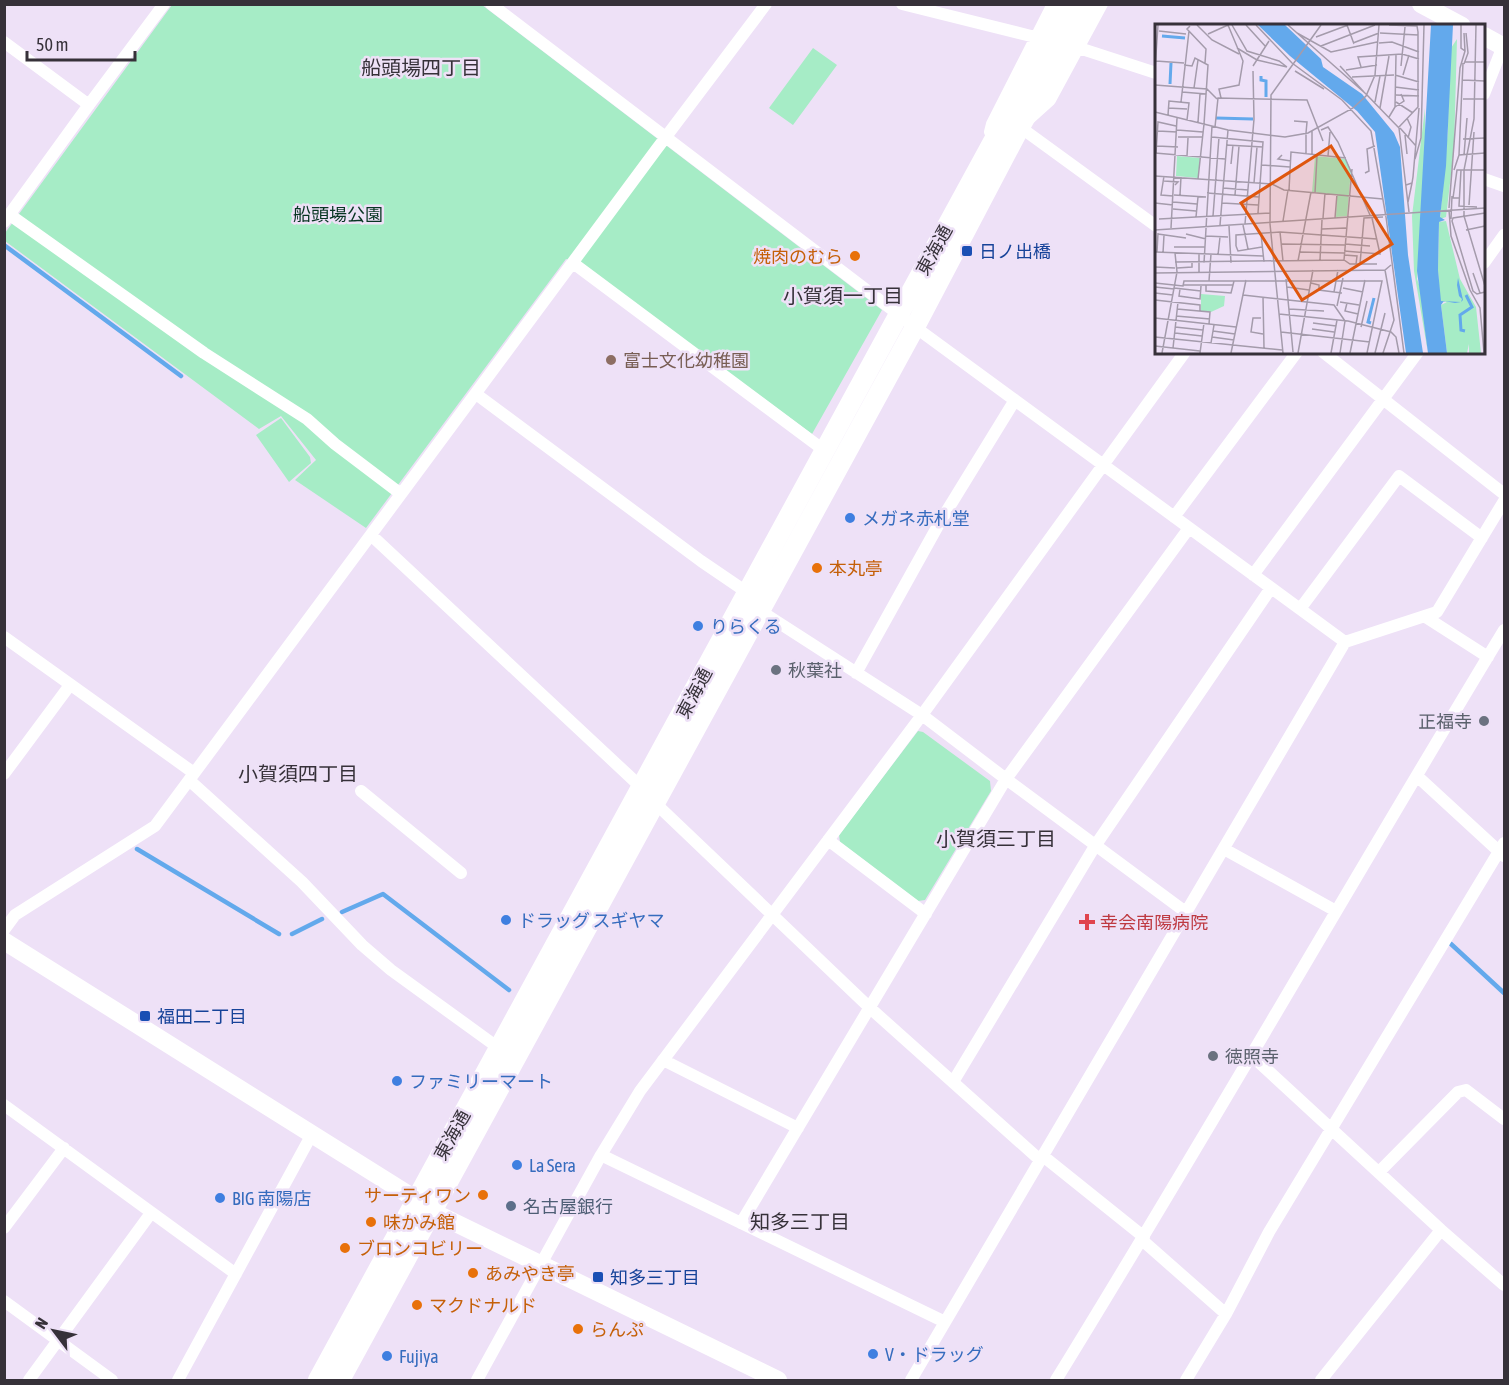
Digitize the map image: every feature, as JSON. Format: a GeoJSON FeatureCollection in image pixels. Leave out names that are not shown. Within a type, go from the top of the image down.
{"type":"FeatureCollection","features":[{"type":"Feature","properties":{"kind":"main road","name":"東海通"},"geometry":{"type":"LineString","coordinates":[[318,1380],[424,1206],[648,795],[748,593],[1068,4]]}},
{"type":"Feature","properties":{"kind":"main road","name":"東海通"},"geometry":{"type":"LineString","coordinates":[[340,1380],[500,1050],[648,795],[759,610],[915,327],[1020,127],[1088,4]]}},
{"type":"Feature","properties":{"kind":"street"},"geometry":{"type":"LineString","coordinates":[[164,4],[7,218],[204,353],[307,418],[336,444],[401,494]]}},
{"type":"Feature","properties":{"kind":"street"},"geometry":{"type":"LineString","coordinates":[[491,4],[915,327],[1345,642]]}},
{"type":"Feature","properties":{"kind":"street"},"geometry":{"type":"LineString","coordinates":[[4,930],[15,915],[155,826],[766,4]]}},
{"type":"Feature","properties":{"kind":"street"},"geometry":{"type":"LineString","coordinates":[[902,4],[1035,37]]}},
{"type":"Feature","properties":{"kind":"street"},"geometry":{"type":"LineString","coordinates":[[980,166],[992,124],[1053,4]]}},
{"type":"Feature","properties":{"kind":"street"},"geometry":{"type":"LineString","coordinates":[[1102,4],[1050,100],[1020,127],[1155,225]]}},
{"type":"Feature","properties":{"kind":"street"},"geometry":{"type":"LineString","coordinates":[[1421,4],[1458,24]]}},
{"type":"Feature","properties":{"kind":"street"},"geometry":{"type":"LineString","coordinates":[[1485,37],[1504,47],[1485,92]]}},
{"type":"Feature","properties":{"kind":"street"},"geometry":{"type":"LineString","coordinates":[[4,42],[89,105]]}},
{"type":"Feature","properties":{"kind":"street"},"geometry":{"type":"LineString","coordinates":[[1079,48],[1155,73]]}},
{"type":"Feature","properties":{"kind":"street"},"geometry":{"type":"LineString","coordinates":[[1485,179],[1504,186]]}},
{"type":"Feature","properties":{"kind":"street"},"geometry":{"type":"LineString","coordinates":[[1485,262],[1504,235]]}},
{"type":"Feature","properties":{"kind":"street"},"geometry":{"type":"LineString","coordinates":[[573,263],[825,451]]}},
{"type":"Feature","properties":{"kind":"street"},"geometry":{"type":"LineString","coordinates":[[482,1379],[541,1264],[601,1155],[640,1091],[922,715],[1184,354]]}},
{"type":"Feature","properties":{"kind":"street"},"geometry":{"type":"LineString","coordinates":[[1174,517],[1296,354]]}},
{"type":"Feature","properties":{"kind":"street"},"geometry":{"type":"LineString","coordinates":[[1326,354],[1504,494]]}},
{"type":"Feature","properties":{"kind":"street"},"geometry":{"type":"LineString","coordinates":[[1253,575],[1417,354]]}},
{"type":"Feature","properties":{"kind":"street"},"geometry":{"type":"LineString","coordinates":[[476,394],[701,561],[748,593]]}},
{"type":"Feature","properties":{"kind":"street"},"geometry":{"type":"LineString","coordinates":[[856,673],[940,522],[1015,400]]}},
{"type":"Feature","properties":{"kind":"street"},"geometry":{"type":"LineString","coordinates":[[1300,609],[1399,476],[1482,538]]}},
{"type":"Feature","properties":{"kind":"street"},"geometry":{"type":"LineString","coordinates":[[911,1380],[1345,642],[1437,612],[1504,501]]}},
{"type":"Feature","properties":{"kind":"street"},"geometry":{"type":"LineString","coordinates":[[741,1223],[1006,779],[1190,528]]}},
{"type":"Feature","properties":{"kind":"street"},"geometry":{"type":"LineString","coordinates":[[371,535],[648,795],[870,1008],[1042,1158],[1143,1238],[1226,1314]]}},
{"type":"Feature","properties":{"kind":"street"},"geometry":{"type":"LineString","coordinates":[[953,1082],[1095,846],[1271,588]]}},
{"type":"Feature","properties":{"kind":"street"},"geometry":{"type":"LineString","coordinates":[[759,610],[922,715],[1187,913]]}},
{"type":"Feature","properties":{"kind":"street"},"geometry":{"type":"LineString","coordinates":[[1424,616],[1488,657]]}},
{"type":"Feature","properties":{"kind":"street"},"geometry":{"type":"LineString","coordinates":[[1056,1380],[1143,1238],[1504,630]]}},
{"type":"Feature","properties":{"kind":"street"},"geometry":{"type":"LineString","coordinates":[[4,637],[191,777],[302,882],[362,945],[500,1050]]}},
{"type":"Feature","properties":{"kind":"street"},"geometry":{"type":"LineString","coordinates":[[4,774],[70,685]]}},
{"type":"Feature","properties":{"kind":"street"},"geometry":{"type":"LineString","coordinates":[[1186,1380],[1226,1314],[1269,1232],[1503,851],[1417,776]]}},
{"type":"Feature","properties":{"kind":"street"},"geometry":{"type":"LineString","coordinates":[[360,791],[461,873]]}},
{"type":"Feature","properties":{"kind":"street"},"geometry":{"type":"LineString","coordinates":[[828,840],[926,914]]}},
{"type":"Feature","properties":{"kind":"street"},"geometry":{"type":"LineString","coordinates":[[1224,849],[1336,911]]}},
{"type":"Feature","properties":{"kind":"street"},"geometry":{"type":"LineString","coordinates":[[4,941],[424,1206],[778,1380]]}},
{"type":"Feature","properties":{"kind":"street"},"geometry":{"type":"LineString","coordinates":[[1251,1055],[1441,1230],[1504,1284]]}},
{"type":"Feature","properties":{"kind":"street"},"geometry":{"type":"LineString","coordinates":[[663,1060],[798,1128]]}},
{"type":"Feature","properties":{"kind":"street"},"geometry":{"type":"LineString","coordinates":[[1379,1172],[1458,1092],[1466,1090],[1504,1119]]}},
{"type":"Feature","properties":{"kind":"street"},"geometry":{"type":"LineString","coordinates":[[4,1105],[236,1274]]}},
{"type":"Feature","properties":{"kind":"street"},"geometry":{"type":"LineString","coordinates":[[178,1380],[312,1134]]}},
{"type":"Feature","properties":{"kind":"street"},"geometry":{"type":"LineString","coordinates":[[4,1228],[64,1148]]}},
{"type":"Feature","properties":{"kind":"street"},"geometry":{"type":"LineString","coordinates":[[601,1155],[945,1322]]}},
{"type":"Feature","properties":{"kind":"street"},"geometry":{"type":"LineString","coordinates":[[29,1380],[151,1213]]}},
{"type":"Feature","properties":{"kind":"street"},"geometry":{"type":"LineString","coordinates":[[1321,1380],[1441,1230]]}},
{"type":"Feature","properties":{"kind":"street"},"geometry":{"type":"LineString","coordinates":[[4,1301],[112,1380]]}},
{"type":"Feature","properties":{"kind":"green space","name":"船頭場公園"},"geometry":{"type":"Polygon","coordinates":[[[172,5],[482,5],[882,310],[812,434],[581,264],[566,259],[366,528],[295,480],[316,460],[281,416],[259,429],[5,241],[5,233],[172,5]]]}},
{"type":"Feature","properties":{"kind":"green space"},"geometry":{"type":"Polygon","coordinates":[[[813,48],[837,65],[793,125],[769,108],[813,48]]]}},
{"type":"Feature","properties":{"kind":"green space"},"geometry":{"type":"Polygon","coordinates":[[[281,418],[310,457],[311,463],[289,482],[256,435],[281,418]]]}},
{"type":"Feature","properties":{"kind":"green space"},"geometry":{"type":"Polygon","coordinates":[[[918,731],[923,732],[990,781],[991,791],[925,900],[918,901],[840,842],[839,835],[918,731]]]}},
{"type":"Feature","properties":{"kind":"waterway"},"geometry":{"type":"LineString","coordinates":[[4,245],[181,376]]}},
{"type":"Feature","properties":{"kind":"waterway"},"geometry":{"type":"LineString","coordinates":[[137,849],[279,934]]}},
{"type":"Feature","properties":{"kind":"waterway"},"geometry":{"type":"LineString","coordinates":[[342,912],[383,894],[509,990]]}},
{"type":"Feature","properties":{"kind":"waterway"},"geometry":{"type":"LineString","coordinates":[[292,934],[322,919]]}},
{"type":"Feature","properties":{"kind":"waterway"},"geometry":{"type":"LineString","coordinates":[[1451,944],[1504,993]]}},
{"type":"Feature","properties":{"kind":"place","name":"日ノ出橋"},"geometry":{"type":"Point","coordinates":[967,251]}},
{"type":"Feature","properties":{"kind":"place","name":"焼肉のむら"},"geometry":{"type":"Point","coordinates":[855,256]}},
{"type":"Feature","properties":{"kind":"place","name":"富士文化幼稚園"},"geometry":{"type":"Point","coordinates":[611,360]}},
{"type":"Feature","properties":{"kind":"place","name":"メガネ赤札堂"},"geometry":{"type":"Point","coordinates":[850,518]}},
{"type":"Feature","properties":{"kind":"place","name":"本丸亭"},"geometry":{"type":"Point","coordinates":[817,568]}},
{"type":"Feature","properties":{"kind":"place","name":"りらくる"},"geometry":{"type":"Point","coordinates":[698,626]}},
{"type":"Feature","properties":{"kind":"place","name":"秋葉社"},"geometry":{"type":"Point","coordinates":[776,670]}},
{"type":"Feature","properties":{"kind":"place","name":"正福寺"},"geometry":{"type":"Point","coordinates":[1484,721]}},
{"type":"Feature","properties":{"kind":"place","name":"ドラッグ スギヤマ"},"geometry":{"type":"Point","coordinates":[506,920]}},
{"type":"Feature","properties":{"kind":"place","name":"幸会南陽病院"},"geometry":{"type":"Point","coordinates":[1087,922]}},
{"type":"Feature","properties":{"kind":"place","name":"福田二丁目"},"geometry":{"type":"Point","coordinates":[145,1016]}},
{"type":"Feature","properties":{"kind":"place","name":"徳照寺"},"geometry":{"type":"Point","coordinates":[1213,1056]}},
{"type":"Feature","properties":{"kind":"place","name":"ファミリーマート"},"geometry":{"type":"Point","coordinates":[397,1081]}},
{"type":"Feature","properties":{"kind":"place","name":"La Sera"},"geometry":{"type":"Point","coordinates":[517,1165]}},
{"type":"Feature","properties":{"kind":"place","name":"サーティワン"},"geometry":{"type":"Point","coordinates":[483,1195]}},
{"type":"Feature","properties":{"kind":"place","name":"BIG 南陽店"},"geometry":{"type":"Point","coordinates":[220,1198]}},
{"type":"Feature","properties":{"kind":"place","name":"名古屋銀行"},"geometry":{"type":"Point","coordinates":[511,1206]}},
{"type":"Feature","properties":{"kind":"place","name":"味かみ館"},"geometry":{"type":"Point","coordinates":[371,1222]}},
{"type":"Feature","properties":{"kind":"place","name":"ブロンコビリー"},"geometry":{"type":"Point","coordinates":[345,1248]}},
{"type":"Feature","properties":{"kind":"place","name":"あみやき亭"},"geometry":{"type":"Point","coordinates":[473,1273]}},
{"type":"Feature","properties":{"kind":"place","name":"知多三丁目"},"geometry":{"type":"Point","coordinates":[598,1277]}},
{"type":"Feature","properties":{"kind":"place","name":"マクドナルド"},"geometry":{"type":"Point","coordinates":[417,1305]}},
{"type":"Feature","properties":{"kind":"place","name":"らんぷ"},"geometry":{"type":"Point","coordinates":[578,1329]}},
{"type":"Feature","properties":{"kind":"place","name":"V・ドラッグ"},"geometry":{"type":"Point","coordinates":[873,1354]}},
{"type":"Feature","properties":{"kind":"place","name":"Fujiya"},"geometry":{"type":"Point","coordinates":[387,1356]}},
{"type":"Feature","properties":{"kind":"district","name":"船頭場四丁目"},"geometry":{"type":"Point","coordinates":[421,67]}},
{"type":"Feature","properties":{"kind":"district","name":"小賀須一丁目"},"geometry":{"type":"Point","coordinates":[843,295]}},
{"type":"Feature","properties":{"kind":"district","name":"小賀須四丁目"},"geometry":{"type":"Point","coordinates":[298,773]}},
{"type":"Feature","properties":{"kind":"district","name":"小賀須三丁目"},"geometry":{"type":"Point","coordinates":[996,838]}},
{"type":"Feature","properties":{"kind":"district","name":"知多三丁目"},"geometry":{"type":"Point","coordinates":[800,1221]}}]}
